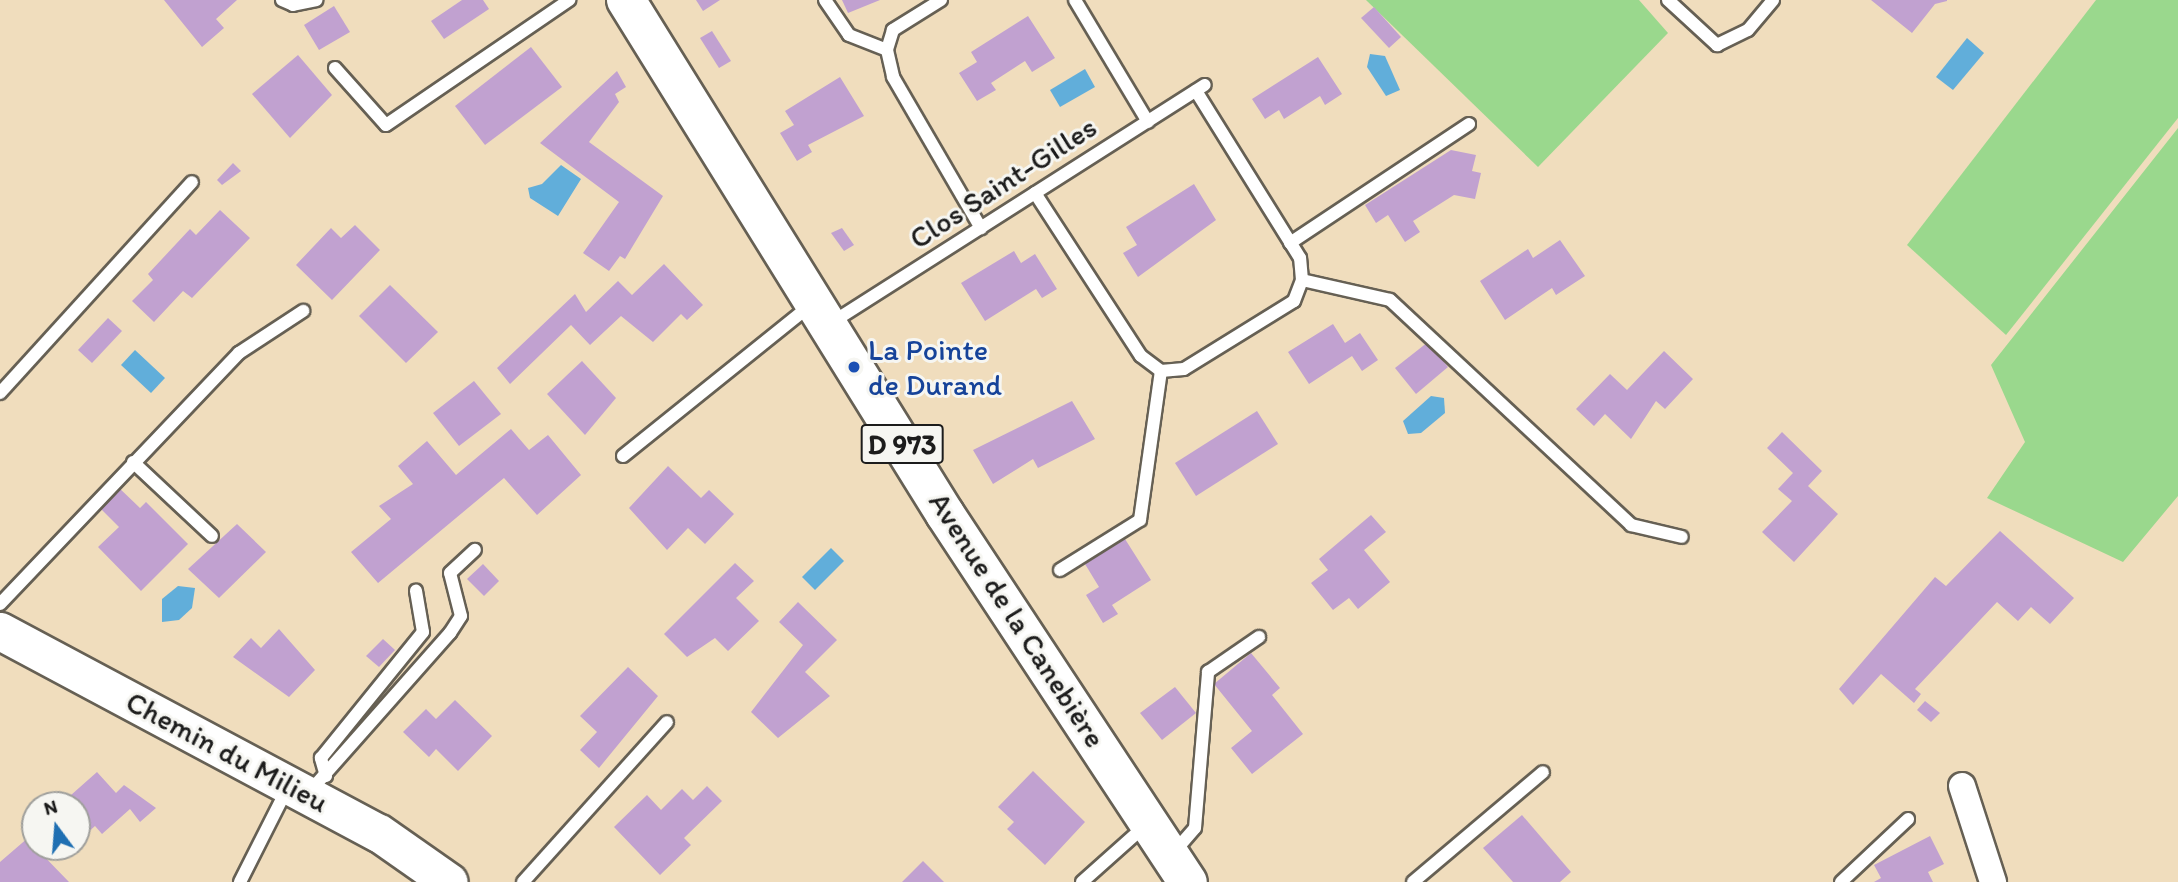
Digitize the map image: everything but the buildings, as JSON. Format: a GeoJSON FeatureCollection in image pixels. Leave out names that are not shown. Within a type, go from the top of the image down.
{"type":"FeatureCollection","features":[{"type":"Feature","properties":{"kind":"main road","name":"Avenue de la Canebière"},"geometry":{"type":"LineString","coordinates":[[626,0],[821,314],[1179,869]]}},
{"type":"Feature","properties":{"kind":"street","name":"Chemin du Milieu"},"geometry":{"type":"LineString","coordinates":[[0,631],[307,786],[449,882]]}},
{"type":"Feature","properties":{"kind":"street"},"geometry":{"type":"LineString","coordinates":[[1962,786],[1993,882]]}},
{"type":"Feature","properties":{"kind":"lane"},"geometry":{"type":"LineString","coordinates":[[282,0],[316,0]]}},
{"type":"Feature","properties":{"kind":"lane"},"geometry":{"type":"LineString","coordinates":[[335,68],[386,125],[569,0]]}},
{"type":"Feature","properties":{"kind":"lane"},"geometry":{"type":"LineString","coordinates":[[825,0],[849,35],[887,50]]}},
{"type":"Feature","properties":{"kind":"lane"},"geometry":{"type":"LineString","coordinates":[[941,0],[893,30],[887,50],[893,77],[981,228]]}},
{"type":"Feature","properties":{"kind":"lane"},"geometry":{"type":"LineString","coordinates":[[1075,0],[1148,122]]}},
{"type":"Feature","properties":{"kind":"lane"},"geometry":{"type":"LineString","coordinates":[[1668,0],[1717,45],[1748,30],[1773,0]]}},
{"type":"Feature","properties":{"kind":"lane","name":"Clos Saint-Gilles"},"geometry":{"type":"LineString","coordinates":[[623,456],[821,314],[981,228],[1201,88],[1290,243]]}},
{"type":"Feature","properties":{"kind":"lane"},"geometry":{"type":"LineString","coordinates":[[1035,193],[1140,356],[1161,371],[1184,369],[1294,301],[1302,281],[1290,243],[1469,124]]}},
{"type":"Feature","properties":{"kind":"lane"},"geometry":{"type":"LineString","coordinates":[[0,393],[192,182]]}},
{"type":"Feature","properties":{"kind":"lane"},"geometry":{"type":"LineString","coordinates":[[1302,281],[1390,300],[1631,525],[1682,537]]}},
{"type":"Feature","properties":{"kind":"lane"},"geometry":{"type":"LineString","coordinates":[[0,604],[133,461],[239,353],[303,311]]}},
{"type":"Feature","properties":{"kind":"lane"},"geometry":{"type":"LineString","coordinates":[[1060,570],[1140,520],[1161,371]]}},
{"type":"Feature","properties":{"kind":"lane"},"geometry":{"type":"LineString","coordinates":[[133,461],[212,536]]}},
{"type":"Feature","properties":{"kind":"lane"},"geometry":{"type":"LineString","coordinates":[[240,882],[307,786],[450,633],[461,616],[450,573],[475,550]]}},
{"type":"Feature","properties":{"kind":"lane"},"geometry":{"type":"LineString","coordinates":[[307,786],[321,758],[423,632],[416,591]]}},
{"type":"Feature","properties":{"kind":"lane"},"geometry":{"type":"LineString","coordinates":[[1179,869],[1195,828],[1208,672],[1259,637]]}},
{"type":"Feature","properties":{"kind":"lane"},"geometry":{"type":"LineString","coordinates":[[523,882],[667,722]]}},
{"type":"Feature","properties":{"kind":"lane"},"geometry":{"type":"LineString","coordinates":[[1413,882],[1543,772]]}},
{"type":"Feature","properties":{"kind":"lane"},"geometry":{"type":"LineString","coordinates":[[1842,882],[1908,819]]}},
{"type":"Feature","properties":{"kind":"lane"},"geometry":{"type":"LineString","coordinates":[[1082,882],[1149,822]]}},
{"type":"Feature","properties":{"kind":"green space"},"geometry":{"type":"Polygon","coordinates":[[[1366,0],[1639,0],[1668,33],[1538,167],[1366,0]]]}},
{"type":"Feature","properties":{"kind":"green space"},"geometry":{"type":"Polygon","coordinates":[[[2096,0],[2178,0],[2178,118],[2006,335],[1907,245],[2096,0]]]}},
{"type":"Feature","properties":{"kind":"green space"},"geometry":{"type":"Polygon","coordinates":[[[2178,128],[2178,496],[2123,562],[1987,498],[2025,442],[1991,365],[2178,128]]]}},
{"type":"Feature","properties":{"kind":"water"},"geometry":{"type":"Polygon","coordinates":[[[1967,38],[1984,53],[1953,90],[1936,77],[1967,38]]]}},
{"type":"Feature","properties":{"kind":"water"},"geometry":{"type":"Polygon","coordinates":[[[1370,54],[1385,56],[1400,90],[1386,96],[1367,67],[1370,54]]]}},
{"type":"Feature","properties":{"kind":"water"},"geometry":{"type":"Polygon","coordinates":[[[1085,69],[1095,87],[1060,107],[1050,90],[1085,69]]]}},
{"type":"Feature","properties":{"kind":"water"},"geometry":{"type":"Polygon","coordinates":[[[561,165],[581,179],[558,216],[530,198],[528,188],[542,184],[561,165]]]}},
{"type":"Feature","properties":{"kind":"water"},"geometry":{"type":"Polygon","coordinates":[[[135,350],[165,378],[151,393],[121,365],[135,350]]]}},
{"type":"Feature","properties":{"kind":"water"},"geometry":{"type":"Polygon","coordinates":[[[1431,396],[1444,398],[1445,413],[1421,433],[1408,434],[1403,421],[1431,396]]]}},
{"type":"Feature","properties":{"kind":"water"},"geometry":{"type":"Polygon","coordinates":[[[831,548],[844,561],[815,590],[802,577],[831,548]]]}},
{"type":"Feature","properties":{"kind":"water"},"geometry":{"type":"Polygon","coordinates":[[[178,586],[195,588],[192,608],[179,620],[162,622],[162,599],[178,586]]]}},
{"type":"Feature","properties":{"kind":"place","name":"La Pointe de Durand"},"geometry":{"type":"Point","coordinates":[854,367]}}]}
